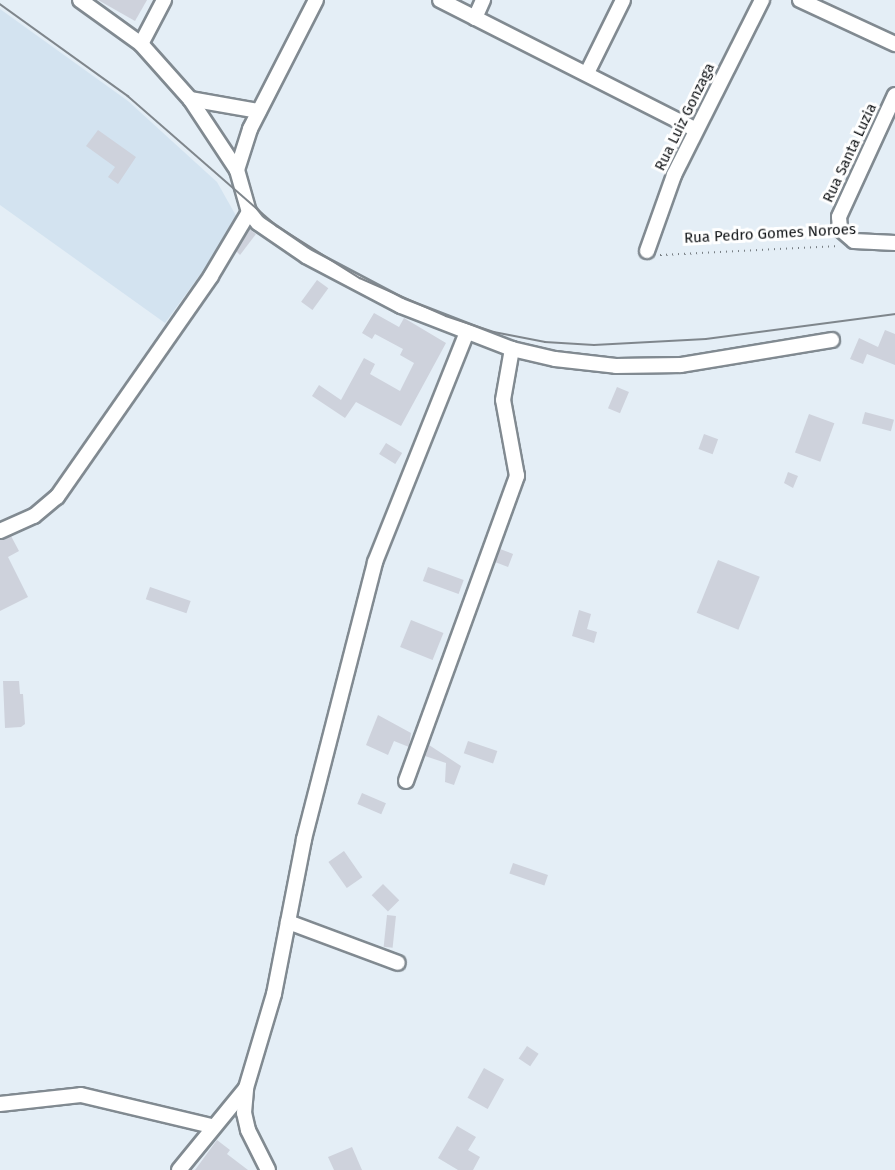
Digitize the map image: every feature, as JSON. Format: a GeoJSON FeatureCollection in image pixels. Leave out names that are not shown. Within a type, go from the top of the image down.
{"type":"FeatureCollection","features":[{"type":"Feature","properties":{"kind":"street"},"geometry":{"type":"LineString","coordinates":[[80,0],[141,44],[190,99],[237,170],[249,212],[268,232],[335,272],[466,334],[512,349],[555,359],[616,366],[681,365],[832,340]]}},
{"type":"Feature","properties":{"kind":"street"},"geometry":{"type":"LineString","coordinates":[[141,44],[164,0]]}},
{"type":"Feature","properties":{"kind":"street"},"geometry":{"type":"LineString","coordinates":[[237,170],[259,111],[316,0]]}},
{"type":"Feature","properties":{"kind":"street"},"geometry":{"type":"LineString","coordinates":[[440,0],[462,5],[475,18],[696,130]]}},
{"type":"Feature","properties":{"kind":"street"},"geometry":{"type":"LineString","coordinates":[[475,18],[483,0]]}},
{"type":"Feature","properties":{"kind":"street"},"geometry":{"type":"LineString","coordinates":[[587,73],[623,0]]}},
{"type":"Feature","properties":{"kind":"street","name":"Rua Luiz Gonzaga"},"geometry":{"type":"LineString","coordinates":[[647,251],[674,175],[762,0]]}},
{"type":"Feature","properties":{"kind":"street"},"geometry":{"type":"LineString","coordinates":[[800,0],[895,44]]}},
{"type":"Feature","properties":{"kind":"street","name":"Rua Santa Luzia"},"geometry":{"type":"LineString","coordinates":[[866,244],[846,236],[839,217],[895,95]]}},
{"type":"Feature","properties":{"kind":"street"},"geometry":{"type":"LineString","coordinates":[[190,99],[259,111]]}},
{"type":"Feature","properties":{"kind":"street"},"geometry":{"type":"LineString","coordinates":[[0,531],[34,516],[57,497],[211,276],[249,212]]}},
{"type":"Feature","properties":{"kind":"street","name":"Rua Pedro Gomes Noroes"},"geometry":{"type":"LineString","coordinates":[[866,244],[895,243]]}},
{"type":"Feature","properties":{"kind":"street"},"geometry":{"type":"LineString","coordinates":[[268,1170],[248,1130],[244,1113],[246,1088],[274,994],[303,838],[358,617],[375,562],[466,334]]}},
{"type":"Feature","properties":{"kind":"street"},"geometry":{"type":"LineString","coordinates":[[406,781],[517,476],[503,400],[512,349]]}},
{"type":"Feature","properties":{"kind":"street"},"geometry":{"type":"LineString","coordinates":[[288,922],[398,963]]}},
{"type":"Feature","properties":{"kind":"street"},"geometry":{"type":"LineString","coordinates":[[178,1170],[211,1126],[246,1088]]}},
{"type":"Feature","properties":{"kind":"street"},"geometry":{"type":"LineString","coordinates":[[0,1104],[81,1095],[211,1126]]}},
{"type":"Feature","properties":{"kind":"path","name":"Rua Pedro Gomes Noroes"},"geometry":{"type":"LineString","coordinates":[[647,251],[669,256],[843,246]]}},
{"type":"Feature","properties":{"kind":"shaded area"},"geometry":{"type":"Polygon","coordinates":[[[0,9],[128,101],[217,182],[239,221],[165,323],[0,205],[0,9]]]}},
{"type":"Feature","properties":{"kind":"building"},"geometry":{"type":"Polygon","coordinates":[[[98,0],[147,0],[135,21],[98,0]]]}},
{"type":"Feature","properties":{"kind":"building"},"geometry":{"type":"Polygon","coordinates":[[[98,130],[136,157],[118,184],[108,177],[115,167],[86,146],[98,130]]]}},
{"type":"Feature","properties":{"kind":"building"},"geometry":{"type":"Polygon","coordinates":[[[249,229],[256,234],[240,255],[236,251],[249,229]]]}},
{"type":"Feature","properties":{"kind":"building"},"geometry":{"type":"Polygon","coordinates":[[[317,280],[328,288],[312,310],[301,302],[317,280]]]}},
{"type":"Feature","properties":{"kind":"building"},"geometry":{"type":"Polygon","coordinates":[[[374,313],[399,327],[404,318],[446,343],[401,426],[356,402],[345,418],[312,396],[319,385],[341,400],[364,358],[375,364],[370,374],[400,391],[414,363],[400,355],[403,349],[375,334],[372,339],[362,333],[374,313]]]}},
{"type":"Feature","properties":{"kind":"building"},"geometry":{"type":"Polygon","coordinates":[[[885,330],[895,334],[895,365],[867,354],[863,364],[850,359],[859,338],[878,347],[885,330]]]}},
{"type":"Feature","properties":{"kind":"building"},"geometry":{"type":"Polygon","coordinates":[[[617,387],[629,392],[620,413],[608,408],[617,387]]]}},
{"type":"Feature","properties":{"kind":"building"},"geometry":{"type":"Polygon","coordinates":[[[865,412],[894,420],[891,431],[862,424],[865,412]]]}},
{"type":"Feature","properties":{"kind":"building"},"geometry":{"type":"Polygon","coordinates":[[[809,414],[834,423],[820,462],[795,453],[809,414]]]}},
{"type":"Feature","properties":{"kind":"building"},"geometry":{"type":"Polygon","coordinates":[[[704,434],[718,439],[713,454],[699,449],[704,434]]]}},
{"type":"Feature","properties":{"kind":"building"},"geometry":{"type":"Polygon","coordinates":[[[386,443],[402,453],[395,464],[379,454],[386,443]]]}},
{"type":"Feature","properties":{"kind":"building"},"geometry":{"type":"Polygon","coordinates":[[[788,472],[798,476],[793,488],[784,483],[788,472]]]}},
{"type":"Feature","properties":{"kind":"building"},"geometry":{"type":"Polygon","coordinates":[[[11,536],[19,551],[8,557],[28,597],[0,611],[0,540],[11,536]]]}},
{"type":"Feature","properties":{"kind":"building"},"geometry":{"type":"Polygon","coordinates":[[[500,549],[513,554],[508,567],[495,562],[500,549]]]}},
{"type":"Feature","properties":{"kind":"building"},"geometry":{"type":"Polygon","coordinates":[[[718,560],[760,577],[738,630],[697,613],[718,560]]]}},
{"type":"Feature","properties":{"kind":"building"},"geometry":{"type":"Polygon","coordinates":[[[428,567],[464,580],[459,594],[423,581],[428,567]]]}},
{"type":"Feature","properties":{"kind":"building"},"geometry":{"type":"Polygon","coordinates":[[[150,587],[191,601],[186,613],[146,599],[150,587]]]}},
{"type":"Feature","properties":{"kind":"building"},"geometry":{"type":"Polygon","coordinates":[[[579,610],[591,614],[587,629],[597,632],[594,643],[572,636],[579,610]]]}},
{"type":"Feature","properties":{"kind":"building"},"geometry":{"type":"Polygon","coordinates":[[[411,620],[443,633],[433,660],[400,647],[411,620]]]}},
{"type":"Feature","properties":{"kind":"building"},"geometry":{"type":"Polygon","coordinates":[[[3,681],[19,681],[20,694],[23,694],[25,724],[21,727],[5,728],[3,681]]]}},
{"type":"Feature","properties":{"kind":"building"},"geometry":{"type":"Polygon","coordinates":[[[378,715],[411,733],[409,747],[394,741],[388,755],[366,745],[378,715]]]}},
{"type":"Feature","properties":{"kind":"building"},"geometry":{"type":"Polygon","coordinates":[[[468,741],[497,751],[493,763],[464,753],[468,741]]]}},
{"type":"Feature","properties":{"kind":"building"},"geometry":{"type":"Polygon","coordinates":[[[429,745],[461,766],[454,785],[445,782],[446,763],[425,756],[429,745]]]}},
{"type":"Feature","properties":{"kind":"building"},"geometry":{"type":"Polygon","coordinates":[[[362,793],[386,803],[381,814],[357,804],[362,793]]]}},
{"type":"Feature","properties":{"kind":"building"},"geometry":{"type":"Polygon","coordinates":[[[344,851],[362,877],[347,888],[328,862],[344,851]]]}},
{"type":"Feature","properties":{"kind":"building"},"geometry":{"type":"Polygon","coordinates":[[[513,863],[548,875],[544,885],[509,873],[513,863]]]}},
{"type":"Feature","properties":{"kind":"building"},"geometry":{"type":"Polygon","coordinates":[[[383,884],[399,900],[388,912],[372,895],[383,884]]]}},
{"type":"Feature","properties":{"kind":"building"},"geometry":{"type":"Polygon","coordinates":[[[387,915],[396,916],[393,948],[384,947],[387,915]]]}},
{"type":"Feature","properties":{"kind":"building"},"geometry":{"type":"Polygon","coordinates":[[[527,1046],[539,1054],[530,1066],[519,1058],[527,1046]]]}},
{"type":"Feature","properties":{"kind":"building"},"geometry":{"type":"Polygon","coordinates":[[[484,1068],[504,1079],[488,1109],[468,1098],[484,1068]]]}},
{"type":"Feature","properties":{"kind":"building"},"geometry":{"type":"Polygon","coordinates":[[[457,1126],[476,1137],[468,1150],[480,1157],[473,1170],[458,1170],[438,1158],[457,1126]]]}},
{"type":"Feature","properties":{"kind":"building"},"geometry":{"type":"Polygon","coordinates":[[[217,1140],[230,1150],[227,1154],[248,1170],[195,1170],[217,1140]]]}},
{"type":"Feature","properties":{"kind":"building"},"geometry":{"type":"Polygon","coordinates":[[[352,1147],[362,1170],[334,1170],[328,1157],[352,1147]]]}},
{"type":"Feature","properties":{"kind":"tram line"},"geometry":{"type":"LineString","coordinates":[[0,4],[128,96],[277,226],[360,278],[446,316],[494,332],[545,342],[594,345],[706,339],[895,314]]}}]}
